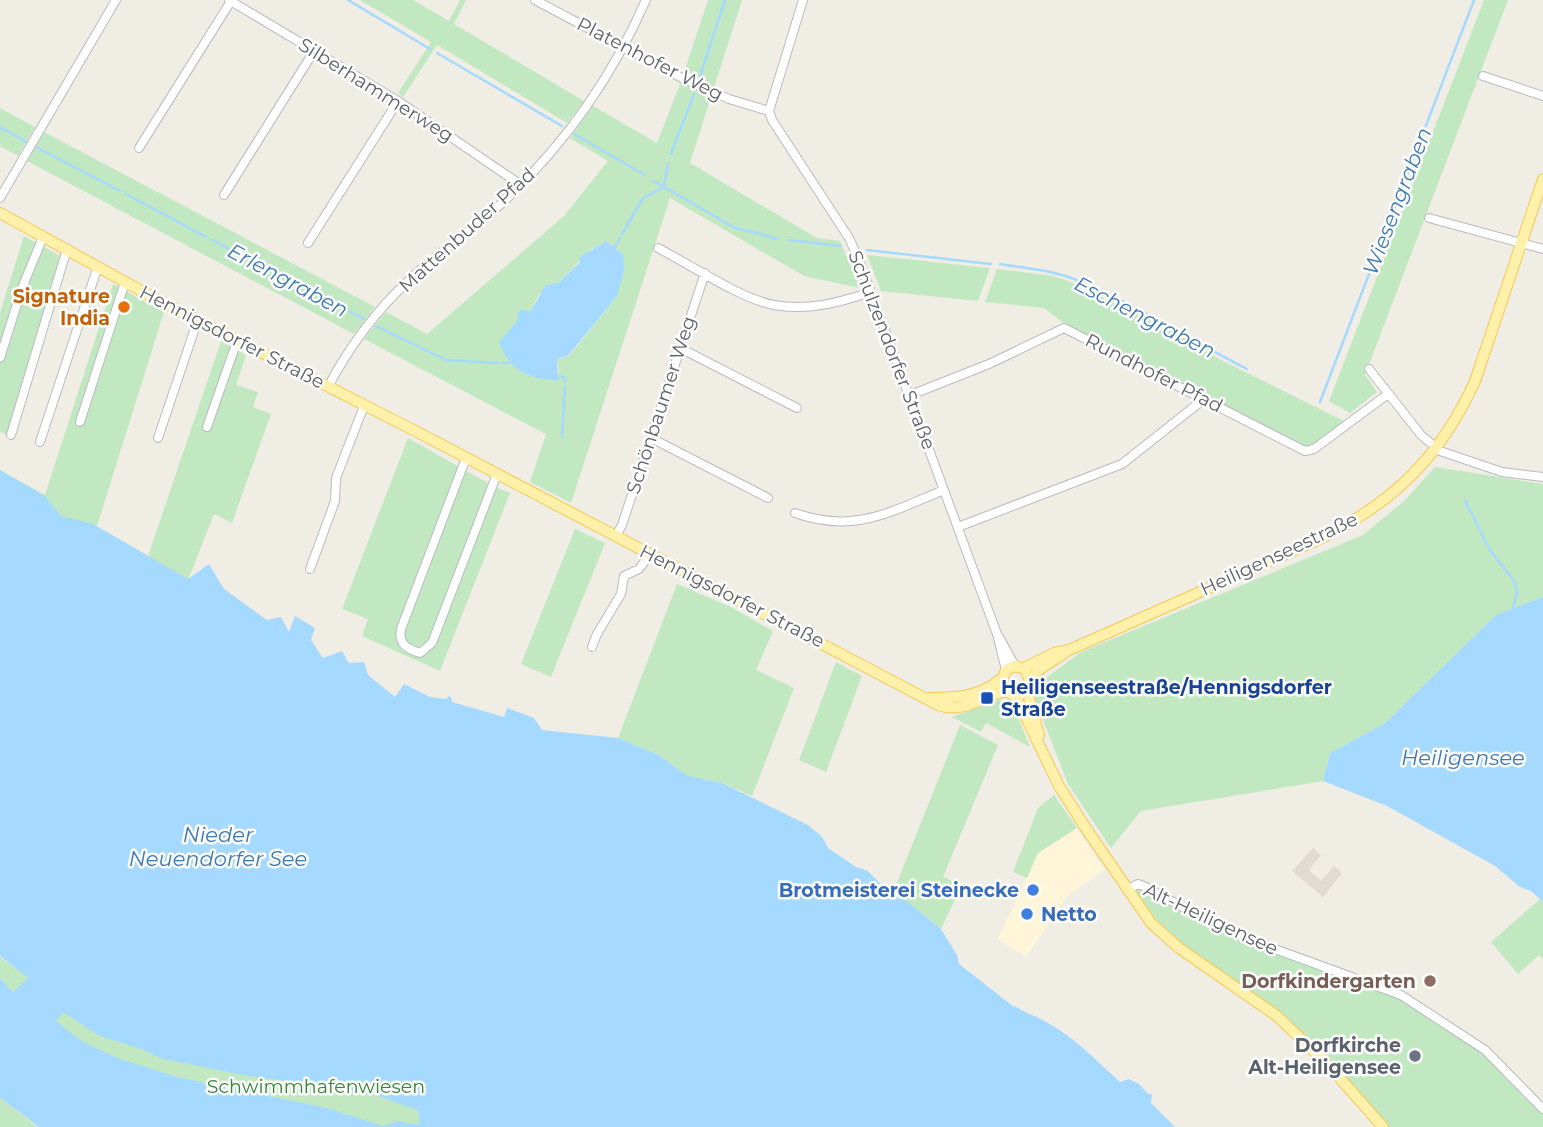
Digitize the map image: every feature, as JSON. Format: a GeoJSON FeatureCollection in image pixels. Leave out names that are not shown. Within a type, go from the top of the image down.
{"type":"FeatureCollection","features":[{"type":"Feature","properties":{"kind":"main road","name":"Heiligenseestraße"},"geometry":{"type":"LineString","coordinates":[[1011,693],[1029,686],[1039,671],[1069,650],[1353,522],[1397,491],[1436,448],[1475,381],[1543,179]]}},
{"type":"Feature","properties":{"kind":"main road","name":"Hennigsdorfer Straße"},"geometry":{"type":"LineString","coordinates":[[0,213],[237,341],[498,474],[938,705],[953,709],[1011,693]]}},
{"type":"Feature","properties":{"kind":"main road","name":"Heiligenseestraße"},"geometry":{"type":"LineString","coordinates":[[1012,670],[1054,653],[1069,650]]}},
{"type":"Feature","properties":{"kind":"main road"},"geometry":{"type":"LineString","coordinates":[[1012,670],[1002,685],[1022,705],[1034,729]]}},
{"type":"Feature","properties":{"kind":"main road"},"geometry":{"type":"LineString","coordinates":[[929,698],[968,696],[991,687],[1012,670],[1028,673],[1034,729]]}},
{"type":"Feature","properties":{"kind":"main road","name":"Alt-Heiligensee"},"geometry":{"type":"LineString","coordinates":[[1034,729],[1059,786],[1151,923],[1170,941],[1277,1016],[1303,1039],[1383,1127]]}},
{"type":"Feature","properties":{"kind":"street"},"geometry":{"type":"LineString","coordinates":[[0,198],[116,0]]}},
{"type":"Feature","properties":{"kind":"street","name":"Platenhofer Weg"},"geometry":{"type":"LineString","coordinates":[[535,0],[702,88],[769,111]]}},
{"type":"Feature","properties":{"kind":"street","name":"Mattenbuder Pfad"},"geometry":{"type":"LineString","coordinates":[[328,387],[356,340],[393,296],[521,185],[554,148],[584,109],[623,48],[646,0]]}},
{"type":"Feature","properties":{"kind":"street"},"geometry":{"type":"LineString","coordinates":[[769,111],[803,0]]}},
{"type":"Feature","properties":{"kind":"street"},"geometry":{"type":"LineString","coordinates":[[139,148],[230,1]]}},
{"type":"Feature","properties":{"kind":"street","name":"Silberhammerweg"},"geometry":{"type":"LineString","coordinates":[[230,1],[398,101],[521,185]]}},
{"type":"Feature","properties":{"kind":"street"},"geometry":{"type":"LineString","coordinates":[[224,195],[314,51]]}},
{"type":"Feature","properties":{"kind":"street"},"geometry":{"type":"LineString","coordinates":[[1483,76],[1543,96]]}},
{"type":"Feature","properties":{"kind":"street"},"geometry":{"type":"LineString","coordinates":[[309,243],[398,101]]}},
{"type":"Feature","properties":{"kind":"street","name":"Schulzendorfer Straße"},"geometry":{"type":"LineString","coordinates":[[769,111],[772,120],[849,238],[1012,670]]}},
{"type":"Feature","properties":{"kind":"street"},"geometry":{"type":"LineString","coordinates":[[1429,218],[1543,248]]}},
{"type":"Feature","properties":{"kind":"street"},"geometry":{"type":"LineString","coordinates":[[0,358],[22,288],[43,237]]}},
{"type":"Feature","properties":{"kind":"street"},"geometry":{"type":"LineString","coordinates":[[658,248],[751,297],[778,306],[818,306],[870,292]]}},
{"type":"Feature","properties":{"kind":"street"},"geometry":{"type":"LineString","coordinates":[[11,435],[67,249]]}},
{"type":"Feature","properties":{"kind":"street"},"geometry":{"type":"LineString","coordinates":[[40,442],[98,266]]}},
{"type":"Feature","properties":{"kind":"street","name":"Schönbaumer Weg"},"geometry":{"type":"LineString","coordinates":[[616,536],[705,273]]}},
{"type":"Feature","properties":{"kind":"street"},"geometry":{"type":"LineString","coordinates":[[80,422],[125,282]]}},
{"type":"Feature","properties":{"kind":"street"},"geometry":{"type":"LineString","coordinates":[[158,438],[195,328],[200,321]]}},
{"type":"Feature","properties":{"kind":"street","name":"Rundhofer Pfad"},"geometry":{"type":"LineString","coordinates":[[908,396],[989,364],[1064,328],[1305,451],[1314,449],[1388,394]]}},
{"type":"Feature","properties":{"kind":"street"},"geometry":{"type":"LineString","coordinates":[[207,427],[237,341]]}},
{"type":"Feature","properties":{"kind":"street"},"geometry":{"type":"LineString","coordinates":[[680,348],[797,408]]}},
{"type":"Feature","properties":{"kind":"street"},"geometry":{"type":"LineString","coordinates":[[1369,369],[1421,435],[1436,448],[1448,455],[1491,469],[1515,475],[1543,477]]}},
{"type":"Feature","properties":{"kind":"street"},"geometry":{"type":"LineString","coordinates":[[958,527],[1122,464],[1204,399]]}},
{"type":"Feature","properties":{"kind":"street"},"geometry":{"type":"LineString","coordinates":[[310,569],[335,501],[336,478],[364,406]]}},
{"type":"Feature","properties":{"kind":"street"},"geometry":{"type":"LineString","coordinates":[[650,438],[768,498]]}},
{"type":"Feature","properties":{"kind":"street"},"geometry":{"type":"LineString","coordinates":[[466,458],[401,629],[399,636],[402,644],[410,650],[420,653],[432,643],[498,474]]}},
{"type":"Feature","properties":{"kind":"street"},"geometry":{"type":"LineString","coordinates":[[795,513],[824,522],[856,521],[944,490]]}},
{"type":"Feature","properties":{"kind":"street"},"geometry":{"type":"LineString","coordinates":[[592,647],[621,594],[624,576],[639,569],[650,554]]}},
{"type":"Feature","properties":{"kind":"street","name":"Alt-Heiligensee"},"geometry":{"type":"LineString","coordinates":[[1127,890],[1138,884],[1146,887],[1245,937],[1397,993],[1485,1051],[1543,1109]]}},
{"type":"Feature","properties":{"kind":"shaded area"},"geometry":{"type":"Polygon","coordinates":[[[1077,828],[1104,870],[1067,896],[1026,957],[998,939],[1038,853],[1077,828]]]}},
{"type":"Feature","properties":{"kind":"shaded area"},"geometry":{"type":"Polygon","coordinates":[[[1313,848],[1321,855],[1309,870],[1321,881],[1334,866],[1342,873],[1323,897],[1292,871],[1313,848]]]}},
{"type":"Feature","properties":{"kind":"green space"},"geometry":{"type":"Polygon","coordinates":[[[360,0],[413,0],[449,21],[460,0],[466,0],[454,24],[584,101],[567,123],[437,45],[403,97],[398,93],[431,42],[360,0]]]}},
{"type":"Feature","properties":{"kind":"green space"},"geometry":{"type":"Polygon","coordinates":[[[708,0],[742,0],[690,163],[817,238],[840,241],[860,288],[804,276],[670,198],[571,503],[530,482],[546,434],[364,339],[386,312],[427,334],[564,216],[608,161],[570,138],[593,106],[657,143],[708,0]],[[607,241],[591,249],[558,283],[539,294],[530,312],[513,325],[559,374],[557,359],[569,356],[617,296],[623,254],[607,241]]]}},
{"type":"Feature","properties":{"kind":"green space"},"geometry":{"type":"Polygon","coordinates":[[[1484,0],[1508,0],[1365,375],[1377,392],[1350,413],[1329,401],[1484,0]]]}},
{"type":"Feature","properties":{"kind":"green space"},"geometry":{"type":"Polygon","coordinates":[[[0,108],[35,127],[18,156],[0,146],[0,108]]]}},
{"type":"Feature","properties":{"kind":"green space"},"geometry":{"type":"Polygon","coordinates":[[[44,132],[375,307],[354,334],[27,161],[44,132]]]}},
{"type":"Feature","properties":{"kind":"green space"},"geometry":{"type":"Polygon","coordinates":[[[24,236],[64,258],[9,436],[0,432],[0,313],[24,236]]]}},
{"type":"Feature","properties":{"kind":"green space"},"geometry":{"type":"Polygon","coordinates":[[[867,255],[990,268],[978,301],[881,291],[867,255]]]}},
{"type":"Feature","properties":{"kind":"green space"},"geometry":{"type":"Polygon","coordinates":[[[997,269],[1054,276],[1073,283],[1168,329],[1219,359],[1344,423],[1315,445],[1302,446],[1070,328],[1044,308],[985,302],[997,269]]]}},
{"type":"Feature","properties":{"kind":"green space"},"geometry":{"type":"Polygon","coordinates":[[[113,284],[164,312],[97,526],[92,524],[85,535],[0,470],[45,495],[113,284]]]}},
{"type":"Feature","properties":{"kind":"green space"},"geometry":{"type":"Polygon","coordinates":[[[221,341],[246,355],[236,385],[258,392],[253,407],[271,414],[232,523],[214,514],[188,580],[158,562],[136,557],[100,528],[148,556],[221,341]]]}},
{"type":"Feature","properties":{"kind":"green space"},"geometry":{"type":"Polygon","coordinates":[[[408,438],[510,493],[440,671],[362,636],[368,619],[342,609],[408,438]]]}},
{"type":"Feature","properties":{"kind":"green space"},"geometry":{"type":"Polygon","coordinates":[[[1435,467],[1543,484],[1543,597],[1496,615],[1385,723],[1330,753],[1323,781],[1141,811],[1111,848],[1068,784],[1031,689],[1081,652],[1363,535],[1404,501],[1435,467]]]}},
{"type":"Feature","properties":{"kind":"green space"},"geometry":{"type":"Polygon","coordinates":[[[575,529],[605,543],[551,677],[521,664],[575,529]]]}},
{"type":"Feature","properties":{"kind":"green space"},"geometry":{"type":"Polygon","coordinates":[[[677,584],[729,606],[773,631],[756,670],[794,688],[752,796],[722,783],[686,775],[659,755],[618,738],[677,584]]]}},
{"type":"Feature","properties":{"kind":"green space"},"geometry":{"type":"Polygon","coordinates":[[[836,662],[862,676],[826,772],[799,760],[836,662]]]}},
{"type":"Feature","properties":{"kind":"green space"},"geometry":{"type":"Polygon","coordinates":[[[999,700],[1013,705],[1030,747],[986,723],[981,732],[952,717],[999,700]]]}},
{"type":"Feature","properties":{"kind":"green space"},"geometry":{"type":"Polygon","coordinates":[[[960,725],[998,745],[943,877],[962,885],[941,929],[924,915],[859,884],[861,868],[892,895],[960,725]]]}},
{"type":"Feature","properties":{"kind":"green space"},"geometry":{"type":"Polygon","coordinates":[[[1054,795],[1077,828],[1038,853],[1027,878],[1013,872],[1038,808],[1054,795]]]}},
{"type":"Feature","properties":{"kind":"green space"},"geometry":{"type":"Polygon","coordinates":[[[1140,888],[1187,912],[1399,996],[1475,1044],[1543,1112],[1543,1127],[1388,1127],[1298,1029],[1168,931],[1135,893],[1140,888]]]}},
{"type":"Feature","properties":{"kind":"green space"},"geometry":{"type":"Polygon","coordinates":[[[1540,899],[1543,902],[1543,959],[1539,955],[1518,974],[1491,942],[1540,899]]]}},
{"type":"Feature","properties":{"kind":"green space","name":"Schwimmhafenwiesen"},"geometry":{"type":"Polygon","coordinates":[[[0,957],[16,969],[84,997],[419,1097],[427,1127],[377,1127],[169,1079],[79,1045],[0,981],[0,957]]]}},
{"type":"Feature","properties":{"kind":"green space"},"geometry":{"type":"Polygon","coordinates":[[[0,1098],[38,1127],[0,1127],[0,1098]]]}},
{"type":"Feature","properties":{"kind":"water"},"geometry":{"type":"Polygon","coordinates":[[[606,241],[623,254],[624,271],[617,296],[568,356],[557,359],[558,381],[521,372],[509,360],[499,342],[518,320],[518,313],[522,309],[530,312],[546,285],[558,283],[580,262],[580,257],[606,241]]]}},
{"type":"Feature","properties":{"kind":"water","name":"Nieder Neuendorfer See"},"geometry":{"type":"Polygon","coordinates":[[[0,470],[45,496],[61,516],[93,524],[188,579],[209,564],[224,589],[267,620],[281,617],[289,632],[295,616],[315,628],[311,640],[323,658],[342,651],[349,663],[364,662],[368,675],[395,697],[404,684],[430,697],[447,699],[448,696],[452,702],[504,717],[507,708],[534,718],[542,730],[618,738],[659,755],[686,775],[722,783],[808,825],[822,837],[828,848],[856,867],[868,871],[892,896],[905,900],[941,929],[957,955],[959,964],[1014,1007],[1044,1021],[1067,1036],[1120,1082],[1129,1079],[1139,1084],[1148,1094],[1152,1094],[1151,1103],[1175,1127],[39,1127],[0,1098],[0,978],[13,992],[28,978],[0,956],[0,470]],[[63,1012],[56,1021],[83,1042],[120,1059],[177,1077],[327,1108],[383,1126],[398,1121],[419,1125],[419,1111],[370,1093],[243,1075],[163,1059],[100,1036],[63,1012]]]}},
{"type":"Feature","properties":{"kind":"water","name":"Heiligensee"},"geometry":{"type":"Polygon","coordinates":[[[1543,597],[1543,902],[1495,866],[1387,806],[1323,781],[1330,753],[1385,723],[1496,615],[1543,597]]]}},
{"type":"Feature","properties":{"kind":"waterway","name":"Eschengraben"},"geometry":{"type":"LineString","coordinates":[[348,0],[430,49]]}},
{"type":"Feature","properties":{"kind":"waterway"},"geometry":{"type":"LineString","coordinates":[[700,76],[725,0]]}},
{"type":"Feature","properties":{"kind":"waterway","name":"Wiesengraben"},"geometry":{"type":"LineString","coordinates":[[1320,402],[1474,0]]}},
{"type":"Feature","properties":{"kind":"waterway","name":"Eschengraben"},"geometry":{"type":"LineString","coordinates":[[437,53],[562,126]]}},
{"type":"Feature","properties":{"kind":"waterway"},"geometry":{"type":"LineString","coordinates":[[671,154],[694,94]]}},
{"type":"Feature","properties":{"kind":"waterway","name":"Erlengraben"},"geometry":{"type":"LineString","coordinates":[[0,127],[26,142]]}},
{"type":"Feature","properties":{"kind":"waterway","name":"Eschengraben"},"geometry":{"type":"LineString","coordinates":[[574,134],[645,175]]}},
{"type":"Feature","properties":{"kind":"waterway","name":"Erlengraben"},"geometry":{"type":"LineString","coordinates":[[36,147],[120,191]]}},
{"type":"Feature","properties":{"kind":"waterway","name":"Erlengraben"},"geometry":{"type":"LineString","coordinates":[[622,234],[643,198],[664,187],[668,163]]}},
{"type":"Feature","properties":{"kind":"waterway","name":"Eschengraben"},"geometry":{"type":"LineString","coordinates":[[654,181],[733,227],[778,239]]}},
{"type":"Feature","properties":{"kind":"waterway","name":"Erlengraben"},"geometry":{"type":"LineString","coordinates":[[126,194],[206,237]]}},
{"type":"Feature","properties":{"kind":"waterway","name":"Erlengraben"},"geometry":{"type":"LineString","coordinates":[[615,247],[620,238]]}},
{"type":"Feature","properties":{"kind":"waterway","name":"Erlengraben"},"geometry":{"type":"LineString","coordinates":[[212,240],[364,319]]}},
{"type":"Feature","properties":{"kind":"waterway","name":"Eschengraben"},"geometry":{"type":"LineString","coordinates":[[788,240],[840,246]]}},
{"type":"Feature","properties":{"kind":"waterway","name":"Eschengraben"},"geometry":{"type":"LineString","coordinates":[[867,250],[991,264]]}},
{"type":"Feature","properties":{"kind":"waterway","name":"Eschengraben"},"geometry":{"type":"LineString","coordinates":[[1000,264],[1056,273],[1074,279],[1140,310],[1247,369]]}},
{"type":"Feature","properties":{"kind":"waterway","name":"Erlengraben"},"geometry":{"type":"LineString","coordinates":[[376,326],[446,360],[498,363]]}},
{"type":"Feature","properties":{"kind":"waterway","name":"Erlengraben"},"geometry":{"type":"LineString","coordinates":[[502,363],[509,363]]}},
{"type":"Feature","properties":{"kind":"waterway"},"geometry":{"type":"LineString","coordinates":[[559,377],[564,377],[565,382]]}},
{"type":"Feature","properties":{"kind":"waterway"},"geometry":{"type":"LineString","coordinates":[[562,437],[565,386]]}},
{"type":"Feature","properties":{"kind":"waterway"},"geometry":{"type":"LineString","coordinates":[[1465,500],[1490,550],[1515,582],[1517,593],[1513,608]]}},
{"type":"Feature","properties":{"kind":"place","name":"Signature India"},"geometry":{"type":"Point","coordinates":[124,307]}},
{"type":"Feature","properties":{"kind":"place","name":"Heiligenseestraße/Hennigsdorfer Straße"},"geometry":{"type":"Point","coordinates":[987,698]}},
{"type":"Feature","properties":{"kind":"place","name":"Brotmeisterei Steinecke"},"geometry":{"type":"Point","coordinates":[1033,890]}},
{"type":"Feature","properties":{"kind":"place","name":"Netto"},"geometry":{"type":"Point","coordinates":[1027,914]}},
{"type":"Feature","properties":{"kind":"place","name":"Dorfkindergarten"},"geometry":{"type":"Point","coordinates":[1430,981]}},
{"type":"Feature","properties":{"kind":"place","name":"Dorfkirche Alt-Heiligensee"},"geometry":{"type":"Point","coordinates":[1415,1056]}}]}
